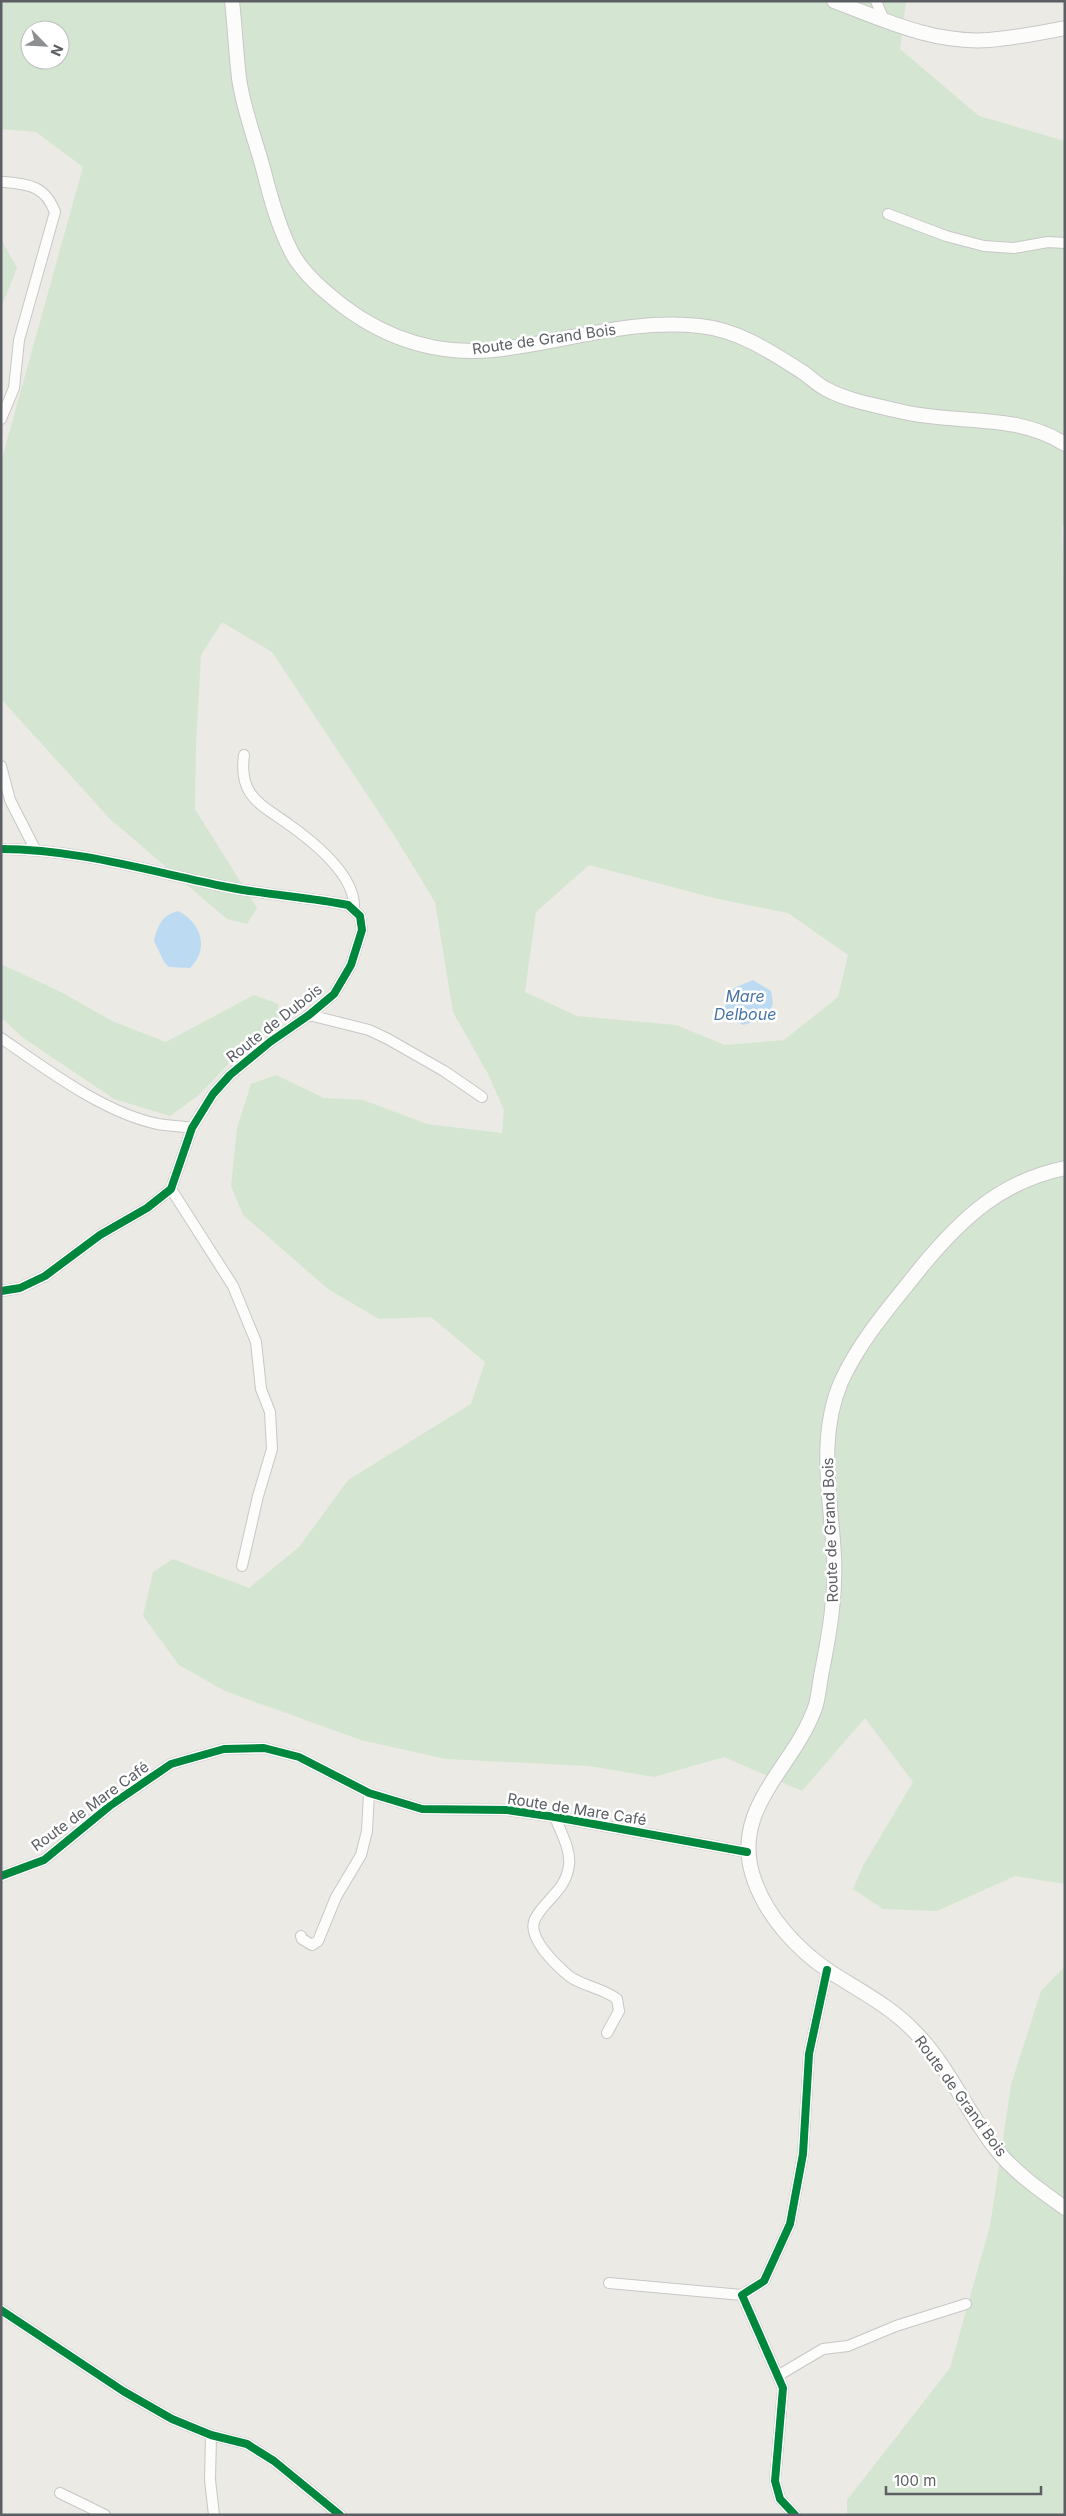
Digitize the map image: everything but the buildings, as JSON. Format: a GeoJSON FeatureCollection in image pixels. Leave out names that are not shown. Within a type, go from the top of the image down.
{"type":"FeatureCollection","features":[{"type":"Feature","properties":{"kind":"main road","name":"Route de Grand Bois"},"geometry":{"type":"LineString","coordinates":[[232,1],[239,80],[273,205],[292,253],[316,284],[346,310],[380,331],[430,347],[466,350],[501,348],[641,325],[702,326],[728,331],[758,343],[825,389],[856,400],[915,416],[990,421],[1027,427],[1051,435],[1065,444]]}},
{"type":"Feature","properties":{"kind":"main road"},"geometry":{"type":"LineString","coordinates":[[834,1],[925,34],[959,40],[989,40],[1065,28]]}},
{"type":"Feature","properties":{"kind":"main road","name":"Route de Grand Bois"},"geometry":{"type":"LineString","coordinates":[[1065,1168],[1045,1172],[992,1198],[946,1238],[863,1340],[840,1385],[828,1436],[828,1504],[834,1556],[834,1604],[816,1704],[800,1739],[763,1796],[751,1819],[747,1852],[755,1882],[769,1910],[792,1940],[827,1970],[877,1999],[914,2031],[942,2066],[995,2148],[1014,2168],[1065,2208]]}},
{"type":"Feature","properties":{"kind":"street"},"geometry":{"type":"LineString","coordinates":[[876,1],[884,20]]}},
{"type":"Feature","properties":{"kind":"street"},"geometry":{"type":"LineString","coordinates":[[1,419],[14,388],[19,340],[55,212],[50,199],[43,192],[34,187],[4,182]]}},
{"type":"Feature","properties":{"kind":"street"},"geometry":{"type":"LineString","coordinates":[[888,214],[946,236],[984,246],[1014,248],[1048,242],[1065,243]]}},
{"type":"Feature","properties":{"kind":"street","name":"Route de Dubois"},"geometry":{"type":"LineString","coordinates":[[171,1189],[192,1128],[213,1094],[230,1075],[334,994],[351,965],[362,930],[360,916],[354,909],[353,892],[346,877],[291,826],[256,802],[250,793],[242,772],[244,756]]}},
{"type":"Feature","properties":{"kind":"street"},"geometry":{"type":"LineString","coordinates":[[1,766],[10,800],[35,849]]}},
{"type":"Feature","properties":{"kind":"street"},"geometry":{"type":"LineString","coordinates":[[1,849],[35,849],[69,854],[244,890],[324,900],[348,905],[354,909]]}},
{"type":"Feature","properties":{"kind":"street"},"geometry":{"type":"LineString","coordinates":[[309,1015],[354,1026],[382,1036],[444,1071],[482,1097]]}},
{"type":"Feature","properties":{"kind":"street"},"geometry":{"type":"LineString","coordinates":[[1,1038],[66,1083],[120,1110],[157,1124],[192,1128]]}},
{"type":"Feature","properties":{"kind":"street"},"geometry":{"type":"LineString","coordinates":[[1,1291],[20,1288],[45,1276],[100,1235],[147,1208],[171,1189],[232,1286],[256,1342],[261,1389],[270,1412],[272,1449],[258,1496],[242,1566]]}},
{"type":"Feature","properties":{"kind":"street","name":"Route de Mare Café"},"geometry":{"type":"LineString","coordinates":[[1,1876],[44,1860],[111,1805],[171,1764],[224,1749],[264,1748],[299,1757],[369,1793],[422,1809],[507,1810],[556,1817],[747,1852]]}},
{"type":"Feature","properties":{"kind":"street"},"geometry":{"type":"LineString","coordinates":[[301,1936],[302,1939],[312,1944],[318,1941],[336,1897],[361,1855],[367,1831],[369,1793]]}},
{"type":"Feature","properties":{"kind":"street"},"geometry":{"type":"LineString","coordinates":[[556,1817],[570,1862],[564,1882],[534,1920],[535,1937],[544,1950],[570,1977],[596,1987],[617,1999],[619,2011],[607,2033]]}},
{"type":"Feature","properties":{"kind":"street"},"geometry":{"type":"LineString","coordinates":[[609,2283],[742,2294],[764,2281],[790,2224],[804,2154],[809,2054],[827,1970]]}},
{"type":"Feature","properties":{"kind":"street"},"geometry":{"type":"LineString","coordinates":[[742,2294],[779,2375],[783,2388],[775,2481],[780,2499],[795,2515]]}},
{"type":"Feature","properties":{"kind":"street"},"geometry":{"type":"LineString","coordinates":[[779,2375],[823,2349],[848,2346],[896,2326],[966,2304]]}},
{"type":"Feature","properties":{"kind":"street"},"geometry":{"type":"LineString","coordinates":[[1,2310],[123,2391],[172,2419],[211,2435],[247,2444],[274,2461],[340,2515]]}},
{"type":"Feature","properties":{"kind":"street"},"geometry":{"type":"LineString","coordinates":[[211,2435],[210,2480],[214,2515]]}},
{"type":"Feature","properties":{"kind":"street"},"geometry":{"type":"LineString","coordinates":[[60,2493],[105,2515]]}},
{"type":"Feature","properties":{"kind":"green space"},"geometry":{"type":"Polygon","coordinates":[[[1,1],[906,1],[900,49],[979,116],[1065,141],[1065,523],[1062,526],[1065,608],[1065,1884],[1015,1876],[937,1911],[883,1909],[853,1889],[864,1864],[913,1782],[865,1718],[802,1791],[724,1757],[654,1777],[589,1766],[446,1759],[361,1740],[225,1691],[179,1665],[143,1616],[153,1572],[173,1559],[249,1588],[299,1547],[348,1480],[471,1404],[485,1362],[431,1317],[379,1319],[328,1289],[243,1215],[231,1186],[237,1128],[251,1084],[276,1075],[324,1098],[363,1100],[427,1124],[502,1133],[504,1110],[488,1074],[453,1012],[435,902],[394,835],[272,652],[222,622],[201,655],[195,809],[257,908],[247,924],[227,919],[110,819],[1,699],[1,462],[83,167],[36,132],[1,129],[1,1]],[[589,865],[536,912],[525,992],[577,1016],[676,1025],[725,1045],[784,1040],[838,997],[848,955],[788,913],[714,898],[589,865]]]}},
{"type":"Feature","properties":{"kind":"green space"},"geometry":{"type":"Polygon","coordinates":[[[1,239],[17,268],[1,308],[1,239]]]}},
{"type":"Feature","properties":{"kind":"green space"},"geometry":{"type":"Polygon","coordinates":[[[1,964],[59,991],[112,1021],[166,1042],[254,995],[278,1004],[279,1024],[238,1054],[199,1095],[170,1116],[114,1099],[22,1037],[1,1017],[1,964]]]}},
{"type":"Feature","properties":{"kind":"green space"},"geometry":{"type":"Polygon","coordinates":[[[1065,1966],[1065,2515],[847,2515],[847,2500],[950,2368],[990,2226],[1011,2085],[1041,1991],[1065,1966]]]}},
{"type":"Feature","properties":{"kind":"water"},"geometry":{"type":"Polygon","coordinates":[[[178,911],[192,922],[200,936],[200,953],[190,968],[169,967],[164,962],[154,941],[157,930],[164,918],[178,911]]]}},
{"type":"Feature","properties":{"kind":"water","name":"Mare Delboue"},"geometry":{"type":"Polygon","coordinates":[[[753,980],[771,991],[773,1004],[766,1018],[743,1025],[727,1017],[725,1001],[727,995],[734,988],[753,980]]]}},
{"type":"Feature","properties":{"kind":"cycle path"},"geometry":{"type":"LineString","coordinates":[[1,849],[30,850],[87,857],[227,887],[348,905],[360,916],[362,930],[351,965],[334,994],[230,1075],[213,1094],[192,1128],[171,1189],[147,1208],[100,1235],[45,1276],[20,1288],[1,1291]]}},
{"type":"Feature","properties":{"kind":"cycle path"},"geometry":{"type":"LineString","coordinates":[[1,1876],[44,1860],[111,1805],[171,1764],[224,1749],[264,1748],[299,1757],[369,1793],[422,1809],[507,1810],[747,1852]]}},
{"type":"Feature","properties":{"kind":"cycle path"},"geometry":{"type":"LineString","coordinates":[[795,2515],[780,2499],[775,2481],[783,2388],[742,2295],[764,2281],[790,2224],[803,2154],[809,2054],[827,1970]]}},
{"type":"Feature","properties":{"kind":"cycle path"},"geometry":{"type":"LineString","coordinates":[[1,2310],[123,2391],[172,2419],[211,2435],[247,2444],[274,2461],[340,2515]]}}]}
